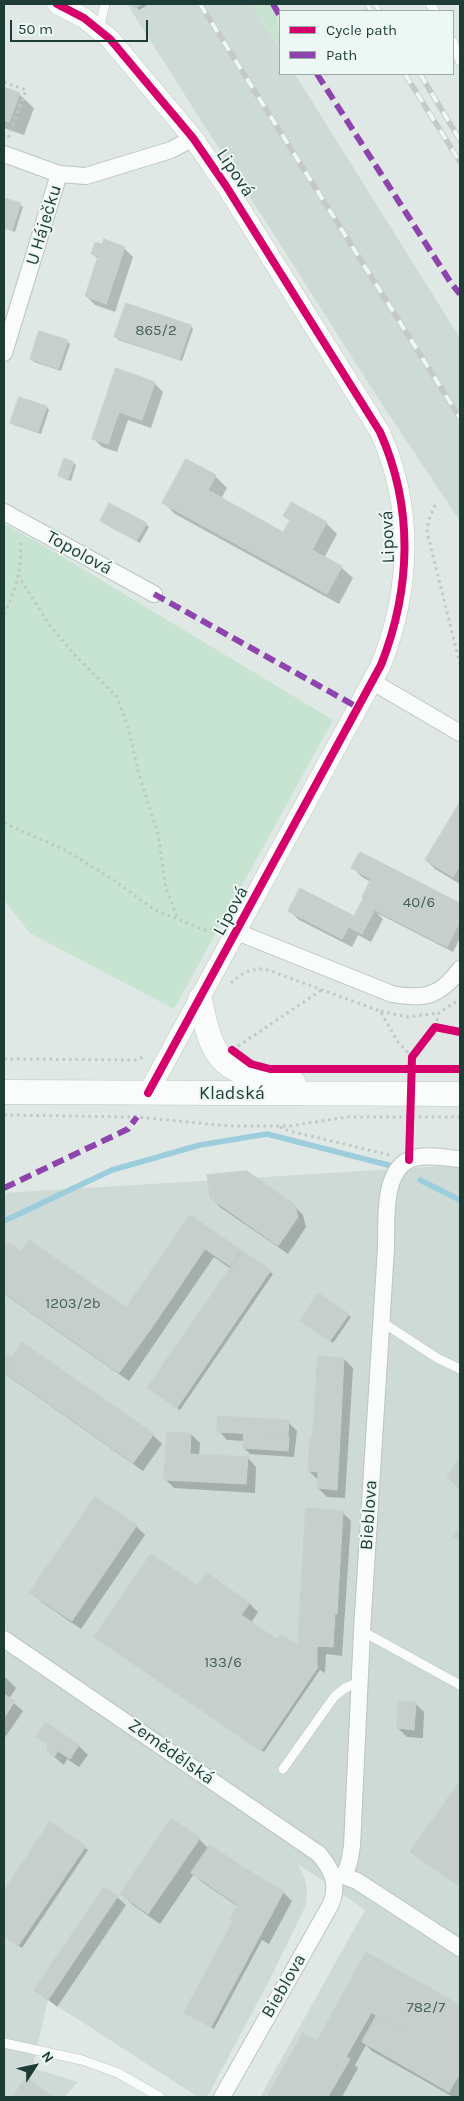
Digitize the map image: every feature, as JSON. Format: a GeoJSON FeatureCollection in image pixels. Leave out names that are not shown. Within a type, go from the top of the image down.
{"type":"FeatureCollection","features":[{"type":"Feature","properties":{"kind":"main road"},"geometry":{"type":"LineString","coordinates":[[200,999],[206,1032],[211,1044],[228,1065],[236,1071],[354,1094]]}},
{"type":"Feature","properties":{"kind":"main road","name":"Kladská"},"geometry":{"type":"LineString","coordinates":[[4,1092],[460,1094]]}},
{"type":"Feature","properties":{"kind":"street","name":"Lipová"},"geometry":{"type":"LineString","coordinates":[[57,4],[92,23],[119,49],[193,138],[226,186],[380,432],[394,466],[404,520],[405,564],[400,602],[389,646],[373,682],[148,1093]]}},
{"type":"Feature","properties":{"kind":"street","name":"U Háječku"},"geometry":{"type":"LineString","coordinates":[[4,353],[59,174],[86,176],[172,150],[193,138]]}},
{"type":"Feature","properties":{"kind":"street"},"geometry":{"type":"LineString","coordinates":[[5,148],[59,174]]}},
{"type":"Feature","properties":{"kind":"street","name":"Topolová"},"geometry":{"type":"LineString","coordinates":[[4,512],[154,594]]}},
{"type":"Feature","properties":{"kind":"street"},"geometry":{"type":"LineString","coordinates":[[373,682],[460,732]]}},
{"type":"Feature","properties":{"kind":"street","name":"Lipová"},"geometry":{"type":"LineString","coordinates":[[237,932],[392,994],[409,997],[421,998],[432,994],[453,979],[460,969]]}},
{"type":"Feature","properties":{"kind":"street"},"geometry":{"type":"LineString","coordinates":[[409,1160],[424,1157],[460,1159]]}},
{"type":"Feature","properties":{"kind":"street","name":"Bieblova"},"geometry":{"type":"LineString","coordinates":[[222,2097],[331,1904],[336,1884],[336,1875],[349,1863],[352,1846],[359,1682],[382,1322],[386,1204],[395,1176],[409,1160]]}},
{"type":"Feature","properties":{"kind":"street","name":"Zemědělská"},"geometry":{"type":"LineString","coordinates":[[4,1639],[319,1854],[336,1875],[351,1878],[362,1884],[460,1948]]}},
{"type":"Feature","properties":{"kind":"lane"},"geometry":{"type":"LineString","coordinates":[[92,23],[106,4]]}},
{"type":"Feature","properties":{"kind":"lane"},"geometry":{"type":"LineString","coordinates":[[454,45],[460,61]]}},
{"type":"Feature","properties":{"kind":"lane"},"geometry":{"type":"LineString","coordinates":[[382,1322],[438,1358],[460,1368]]}},
{"type":"Feature","properties":{"kind":"lane"},"geometry":{"type":"LineString","coordinates":[[362,1631],[460,1685]]}},
{"type":"Feature","properties":{"kind":"lane"},"geometry":{"type":"LineString","coordinates":[[283,1769],[334,1697],[345,1688],[359,1682]]}},
{"type":"Feature","properties":{"kind":"lane"},"geometry":{"type":"LineString","coordinates":[[4,2043],[82,2060],[118,2072],[160,2097]]}},
{"type":"Feature","properties":{"kind":"path"},"geometry":{"type":"LineString","coordinates":[[4,82],[26,90],[5,148]]}},
{"type":"Feature","properties":{"kind":"path"},"geometry":{"type":"LineString","coordinates":[[435,505],[428,522],[427,532],[460,664]]}},
{"type":"Feature","properties":{"kind":"path"},"geometry":{"type":"LineString","coordinates":[[4,614],[12,598],[21,566],[21,521]]}},
{"type":"Feature","properties":{"kind":"path"},"geometry":{"type":"LineString","coordinates":[[18,575],[48,623],[73,653],[117,697],[128,727],[138,771],[158,834],[166,888],[178,920]]}},
{"type":"Feature","properties":{"kind":"path"},"geometry":{"type":"LineString","coordinates":[[4,823],[65,850],[112,879],[155,910],[204,930],[220,928],[237,932]]}},
{"type":"Feature","properties":{"kind":"path"},"geometry":{"type":"LineString","coordinates":[[228,987],[248,971],[254,968],[264,969],[380,1011],[406,1017],[439,1013],[460,999]]}},
{"type":"Feature","properties":{"kind":"path"},"geometry":{"type":"LineString","coordinates":[[234,1052],[323,989]]}},
{"type":"Feature","properties":{"kind":"path"},"geometry":{"type":"LineString","coordinates":[[380,1011],[398,1042],[412,1059],[418,1050]]}},
{"type":"Feature","properties":{"kind":"path"},"geometry":{"type":"LineString","coordinates":[[429,1035],[439,1028],[439,1013]]}},
{"type":"Feature","properties":{"kind":"path"},"geometry":{"type":"LineString","coordinates":[[4,1059],[135,1060],[146,1056],[169,1056]]}},
{"type":"Feature","properties":{"kind":"path"},"geometry":{"type":"LineString","coordinates":[[411,1108],[411,1126]]}},
{"type":"Feature","properties":{"kind":"path"},"geometry":{"type":"LineString","coordinates":[[4,1115],[137,1117],[229,1126],[290,1126],[346,1117],[460,1117]]}},
{"type":"Feature","properties":{"kind":"path"},"geometry":{"type":"LineString","coordinates":[[277,1126],[288,1131],[409,1160]]}},
{"type":"Feature","properties":{"kind":"shaded area"},"geometry":{"type":"Polygon","coordinates":[[[127,4],[251,4],[279,48],[279,75],[296,75],[460,338],[460,521],[376,395],[127,4]]]}},
{"type":"Feature","properties":{"kind":"shaded area"},"geometry":{"type":"Polygon","coordinates":[[[460,1165],[460,2097],[260,2097],[365,1910],[298,1864],[305,1879],[307,1890],[306,1905],[270,1979],[207,2097],[198,2097],[48,2000],[32,2068],[78,2082],[64,2097],[4,2097],[4,1193],[460,1165]]]}},
{"type":"Feature","properties":{"kind":"green space"},"geometry":{"type":"Polygon","coordinates":[[[251,4],[276,4],[279,47],[251,4]]]}},
{"type":"Feature","properties":{"kind":"green space"},"geometry":{"type":"Polygon","coordinates":[[[4,524],[48,548],[333,720],[174,1009],[30,933],[4,900],[4,524]]]}},
{"type":"Feature","properties":{"kind":"building"},"geometry":{"type":"Polygon","coordinates":[[[132,4],[143,4],[135,8],[132,4]]]}},
{"type":"Feature","properties":{"kind":"building"},"geometry":{"type":"Polygon","coordinates":[[[4,87],[20,93],[9,122],[4,120],[4,87]]]}},
{"type":"Feature","properties":{"kind":"building"},"geometry":{"type":"Polygon","coordinates":[[[4,198],[21,203],[12,230],[4,228],[4,198]]]}},
{"type":"Feature","properties":{"kind":"building"},"geometry":{"type":"Polygon","coordinates":[[[104,239],[125,247],[106,304],[85,296],[98,256],[91,254],[95,242],[102,244],[104,239]]]}},
{"type":"Feature","properties":{"kind":"building"},"geometry":{"type":"Polygon","coordinates":[[[126,303],[191,325],[179,360],[114,337],[126,303]]]}},
{"type":"Feature","properties":{"kind":"building"},"geometry":{"type":"Polygon","coordinates":[[[39,331],[68,340],[58,369],[30,359],[39,331]]]}},
{"type":"Feature","properties":{"kind":"building"},"geometry":{"type":"Polygon","coordinates":[[[116,368],[155,382],[142,420],[119,412],[108,444],[92,439],[116,368]]]}},
{"type":"Feature","properties":{"kind":"building"},"geometry":{"type":"Polygon","coordinates":[[[19,397],[47,406],[38,432],[10,423],[19,397]]]}},
{"type":"Feature","properties":{"kind":"building"},"geometry":{"type":"Polygon","coordinates":[[[64,458],[74,462],[68,479],[58,476],[64,458]]]}},
{"type":"Feature","properties":{"kind":"building"},"geometry":{"type":"Polygon","coordinates":[[[186,459],[216,475],[208,490],[283,532],[290,520],[283,516],[291,502],[327,522],[312,550],[342,566],[327,594],[162,503],[186,459]]]}},
{"type":"Feature","properties":{"kind":"building"},"geometry":{"type":"Polygon","coordinates":[[[109,503],[147,523],[136,541],[100,521],[109,503]]]}},
{"type":"Feature","properties":{"kind":"building"},"geometry":{"type":"Polygon","coordinates":[[[460,802],[460,865],[453,877],[425,860],[460,802]]]}},
{"type":"Feature","properties":{"kind":"building"},"geometry":{"type":"Polygon","coordinates":[[[360,852],[380,862],[371,879],[351,868],[360,852]]]}},
{"type":"Feature","properties":{"kind":"building"},"geometry":{"type":"Polygon","coordinates":[[[380,862],[460,903],[460,921],[447,947],[361,903],[362,897],[380,862]]]}},
{"type":"Feature","properties":{"kind":"building"},"geometry":{"type":"Polygon","coordinates":[[[300,888],[354,916],[342,939],[288,911],[300,888]]]}},
{"type":"Feature","properties":{"kind":"building"},"geometry":{"type":"Polygon","coordinates":[[[361,903],[375,909],[362,934],[349,927],[361,903]]]}},
{"type":"Feature","properties":{"kind":"building"},"geometry":{"type":"Polygon","coordinates":[[[247,1171],[295,1205],[298,1217],[278,1246],[223,1207],[247,1171]]]}},
{"type":"Feature","properties":{"kind":"building"},"geometry":{"type":"Polygon","coordinates":[[[247,1171],[223,1207],[210,1198],[207,1175],[247,1171]]]}},
{"type":"Feature","properties":{"kind":"building"},"geometry":{"type":"Polygon","coordinates":[[[190,1215],[241,1250],[230,1266],[205,1249],[153,1326],[126,1308],[190,1215]]]}},
{"type":"Feature","properties":{"kind":"building"},"geometry":{"type":"Polygon","coordinates":[[[29,1240],[153,1326],[119,1373],[4,1293],[4,1247],[7,1242],[21,1251],[29,1240]]]}},
{"type":"Feature","properties":{"kind":"building"},"geometry":{"type":"Polygon","coordinates":[[[242,1251],[271,1270],[177,1408],[147,1388],[242,1251]]]}},
{"type":"Feature","properties":{"kind":"building"},"geometry":{"type":"Polygon","coordinates":[[[318,1293],[349,1314],[330,1341],[300,1321],[318,1293]]]}},
{"type":"Feature","properties":{"kind":"building"},"geometry":{"type":"Polygon","coordinates":[[[22,1342],[154,1434],[133,1463],[4,1372],[4,1369],[22,1342]]]}},
{"type":"Feature","properties":{"kind":"building"},"geometry":{"type":"Polygon","coordinates":[[[4,1352],[11,1357],[4,1367],[4,1352]]]}},
{"type":"Feature","properties":{"kind":"building"},"geometry":{"type":"Polygon","coordinates":[[[318,1356],[344,1358],[340,1438],[313,1437],[318,1356]]]}},
{"type":"Feature","properties":{"kind":"building"},"geometry":{"type":"Polygon","coordinates":[[[218,1416],[289,1420],[288,1436],[217,1432],[218,1416]]]}},
{"type":"Feature","properties":{"kind":"building"},"geometry":{"type":"Polygon","coordinates":[[[167,1432],[191,1433],[190,1454],[248,1457],[246,1484],[164,1480],[167,1432]]]}},
{"type":"Feature","properties":{"kind":"building"},"geometry":{"type":"Polygon","coordinates":[[[244,1434],[289,1437],[288,1451],[243,1448],[244,1434]]]}},
{"type":"Feature","properties":{"kind":"building"},"geometry":{"type":"Polygon","coordinates":[[[310,1437],[340,1438],[337,1490],[317,1488],[318,1472],[308,1471],[310,1437]]]}},
{"type":"Feature","properties":{"kind":"building"},"geometry":{"type":"Polygon","coordinates":[[[460,1457],[460,1487],[447,1478],[460,1457]]]}},
{"type":"Feature","properties":{"kind":"building"},"geometry":{"type":"Polygon","coordinates":[[[95,1497],[137,1525],[72,1621],[29,1593],[95,1497]]]}},
{"type":"Feature","properties":{"kind":"building"},"geometry":{"type":"Polygon","coordinates":[[[306,1508],[343,1511],[337,1614],[300,1611],[306,1508]]]}},
{"type":"Feature","properties":{"kind":"building"},"geometry":{"type":"Polygon","coordinates":[[[460,1527],[460,1541],[453,1536],[460,1527]]]}},
{"type":"Feature","properties":{"kind":"building"},"geometry":{"type":"Polygon","coordinates":[[[151,1554],[318,1667],[261,1751],[94,1637],[151,1554]]]}},
{"type":"Feature","properties":{"kind":"building"},"geometry":{"type":"Polygon","coordinates":[[[207,1573],[250,1603],[241,1615],[198,1585],[207,1573]]]}},
{"type":"Feature","properties":{"kind":"building"},"geometry":{"type":"Polygon","coordinates":[[[300,1611],[335,1613],[333,1647],[298,1645],[300,1611]]]}},
{"type":"Feature","properties":{"kind":"building"},"geometry":{"type":"Polygon","coordinates":[[[281,1634],[296,1644],[317,1646],[317,1666],[277,1640],[281,1634]]]}},
{"type":"Feature","properties":{"kind":"building"},"geometry":{"type":"Polygon","coordinates":[[[4,1694],[15,1701],[4,1718],[4,1694]]]}},
{"type":"Feature","properties":{"kind":"building"},"geometry":{"type":"Polygon","coordinates":[[[398,1701],[416,1702],[414,1730],[397,1728],[398,1701]]]}},
{"type":"Feature","properties":{"kind":"building"},"geometry":{"type":"Polygon","coordinates":[[[46,1722],[79,1745],[70,1759],[58,1751],[54,1757],[46,1751],[49,1745],[36,1737],[46,1722]]]}},
{"type":"Feature","properties":{"kind":"building"},"geometry":{"type":"Polygon","coordinates":[[[460,1781],[460,1887],[410,1852],[460,1781]]]}},
{"type":"Feature","properties":{"kind":"building"},"geometry":{"type":"Polygon","coordinates":[[[171,1818],[200,1838],[148,1914],[120,1894],[171,1818]]]}},
{"type":"Feature","properties":{"kind":"building"},"geometry":{"type":"Polygon","coordinates":[[[50,1822],[86,1846],[18,1946],[4,1936],[4,1891],[50,1822]]]}},
{"type":"Feature","properties":{"kind":"building"},"geometry":{"type":"Polygon","coordinates":[[[210,1845],[255,1875],[238,1905],[191,1873],[210,1845]]]}},
{"type":"Feature","properties":{"kind":"building"},"geometry":{"type":"Polygon","coordinates":[[[255,1875],[284,1891],[260,1936],[230,1920],[255,1875]]]}},
{"type":"Feature","properties":{"kind":"building"},"geometry":{"type":"Polygon","coordinates":[[[104,1887],[118,1896],[48,2000],[34,1990],[104,1887]]]}},
{"type":"Feature","properties":{"kind":"building"},"geometry":{"type":"Polygon","coordinates":[[[233,1922],[260,1936],[211,2027],[184,2013],[233,1922]]]}},
{"type":"Feature","properties":{"kind":"building"},"geometry":{"type":"Polygon","coordinates":[[[366,1952],[460,2005],[460,2063],[342,1996],[366,1952]]]}},
{"type":"Feature","properties":{"kind":"building"},"geometry":{"type":"Polygon","coordinates":[[[342,1996],[371,2013],[346,2057],[317,2041],[342,1996]]]}},
{"type":"Feature","properties":{"kind":"building"},"geometry":{"type":"Polygon","coordinates":[[[377,2015],[460,2063],[460,2073],[449,2092],[362,2042],[377,2015]]]}},
{"type":"Feature","properties":{"kind":"building"},"geometry":{"type":"Polygon","coordinates":[[[303,2033],[350,2059],[328,2097],[267,2097],[303,2033]]]}},
{"type":"Feature","properties":{"kind":"building"},"geometry":{"type":"Polygon","coordinates":[[[27,2077],[53,2097],[12,2097],[27,2077]]]}},
{"type":"Feature","properties":{"kind":"waterway"},"geometry":{"type":"LineString","coordinates":[[4,1221],[112,1170],[200,1145],[267,1134],[392,1166]]}},
{"type":"Feature","properties":{"kind":"waterway"},"geometry":{"type":"LineString","coordinates":[[420,1180],[460,1200]]}},
{"type":"Feature","properties":{"kind":"railway"},"geometry":{"type":"LineString","coordinates":[[200,4],[460,418]]}},
{"type":"Feature","properties":{"kind":"railway"},"geometry":{"type":"LineString","coordinates":[[367,4],[370,10]]}},
{"type":"Feature","properties":{"kind":"railway"},"geometry":{"type":"LineString","coordinates":[[375,4],[379,10]]}},
{"type":"Feature","properties":{"kind":"railway"},"geometry":{"type":"LineString","coordinates":[[406,75],[460,162]]}},
{"type":"Feature","properties":{"kind":"railway"},"geometry":{"type":"LineString","coordinates":[[421,75],[460,140]]}},
{"type":"Feature","properties":{"kind":"marked path"},"geometry":{"type":"LineString","coordinates":[[273,4],[279,14]]}},
{"type":"Feature","properties":{"kind":"marked path"},"geometry":{"type":"LineString","coordinates":[[318,75],[451,283],[460,294]]}},
{"type":"Feature","properties":{"kind":"marked path"},"geometry":{"type":"LineString","coordinates":[[154,594],[359,708]]}},
{"type":"Feature","properties":{"kind":"marked path"},"geometry":{"type":"LineString","coordinates":[[4,1188],[128,1129],[137,1117]]}},
{"type":"Feature","properties":{"kind":"cycle path"},"geometry":{"type":"LineString","coordinates":[[57,4],[84,18],[110,39],[193,138],[226,186],[380,432],[399,490],[403,519],[403,578],[391,636],[381,665],[148,1093]]}},
{"type":"Feature","properties":{"kind":"cycle path"},"geometry":{"type":"LineString","coordinates":[[409,1160],[412,1057],[435,1027],[460,1032]]}},
{"type":"Feature","properties":{"kind":"cycle path"},"geometry":{"type":"LineString","coordinates":[[232,1050],[251,1064],[270,1069],[460,1069]]}}]}
